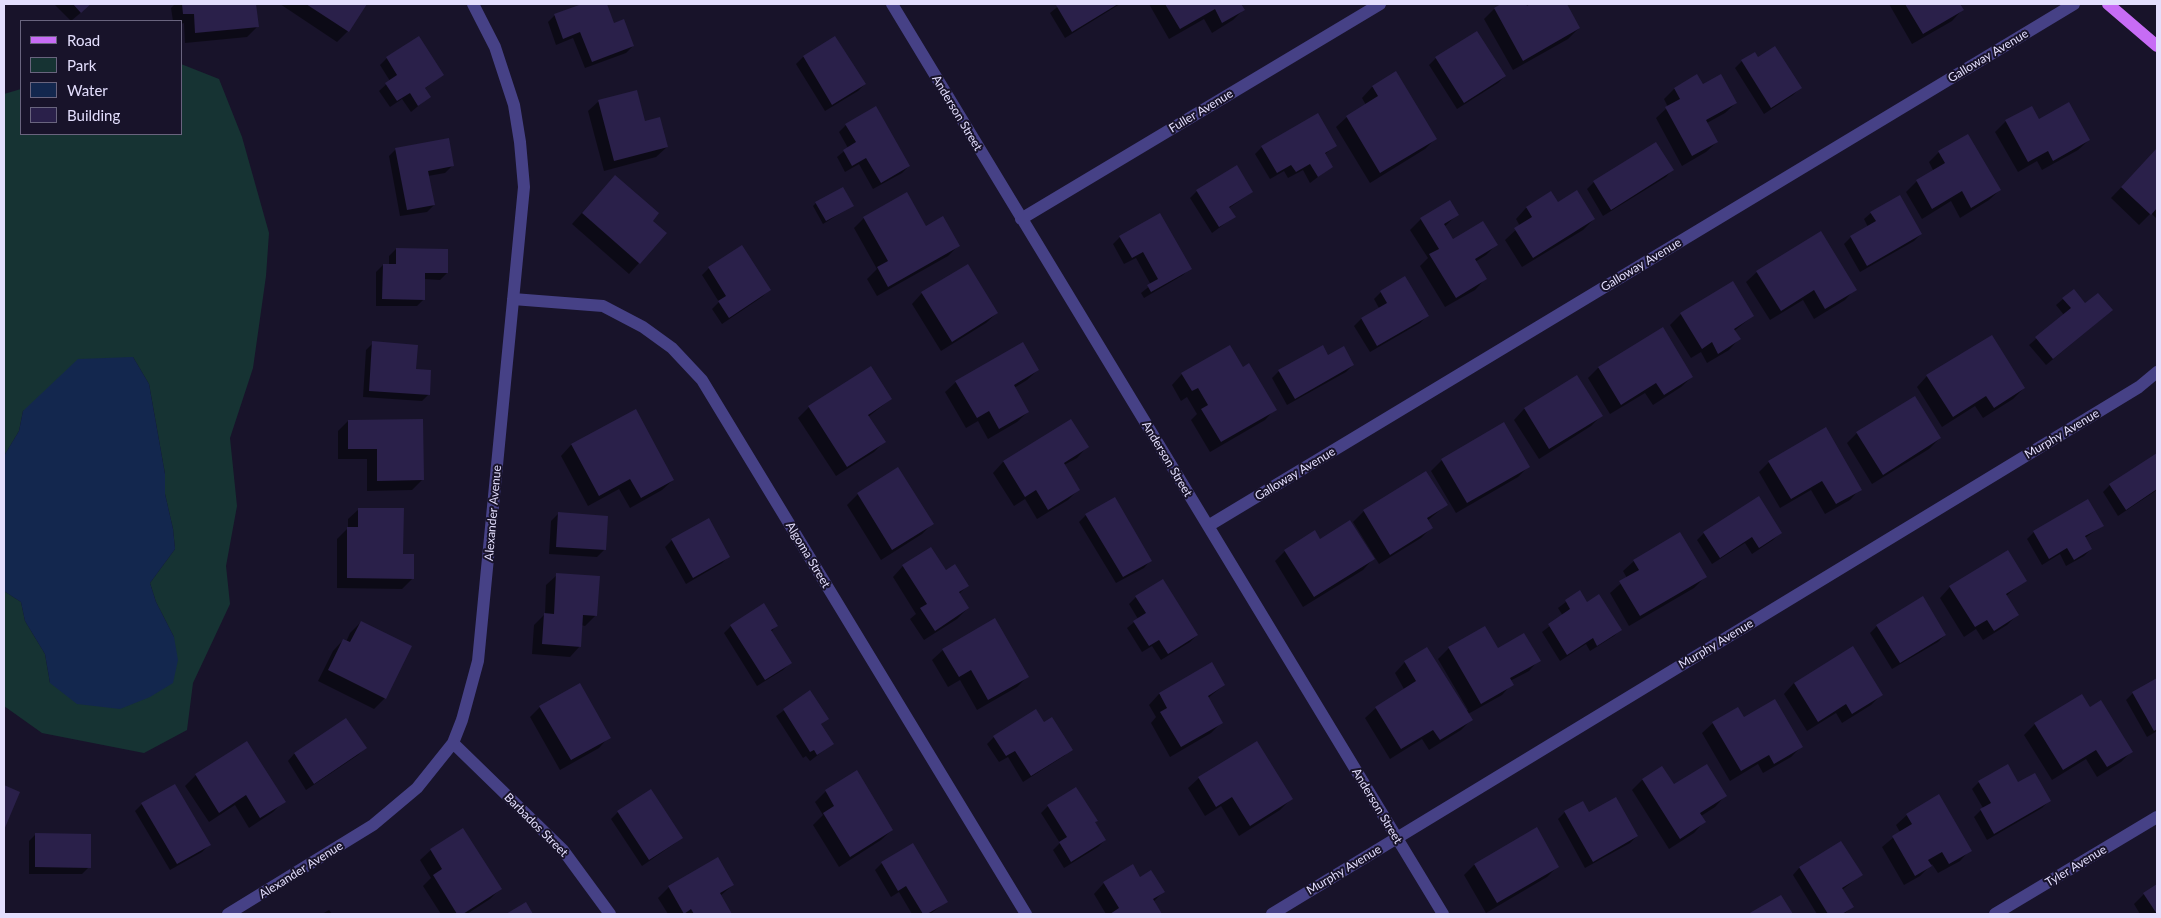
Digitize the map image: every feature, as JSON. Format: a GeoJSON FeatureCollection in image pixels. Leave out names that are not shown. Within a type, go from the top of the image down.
{"type":"FeatureCollection","features":[{"type":"Feature","properties":{"kind":"main road"},"geometry":{"type":"LineString","coordinates":[[2108,4],[2157,46]]}},
{"type":"Feature","properties":{"kind":"street","name":"Alexander Avenue"},"geometry":{"type":"LineString","coordinates":[[228,914],[373,826],[417,788],[453,743],[462,720],[478,661],[524,187],[514,105],[495,47],[473,4]]}},
{"type":"Feature","properties":{"kind":"street","name":"Anderson Street"},"geometry":{"type":"LineString","coordinates":[[892,4],[1443,914]]}},
{"type":"Feature","properties":{"kind":"street","name":"Fuller Avenue"},"geometry":{"type":"LineString","coordinates":[[1021,219],[1380,4]]}},
{"type":"Feature","properties":{"kind":"street","name":"Galloway Avenue"},"geometry":{"type":"LineString","coordinates":[[1208,526],[2074,4]]}},
{"type":"Feature","properties":{"kind":"street","name":"Algoma Street"},"geometry":{"type":"LineString","coordinates":[[513,299],[603,306],[643,327],[665,343],[702,380],[1026,914]]}},
{"type":"Feature","properties":{"kind":"street","name":"Murphy Avenue"},"geometry":{"type":"LineString","coordinates":[[1272,914],[2130,392],[2157,372]]}},
{"type":"Feature","properties":{"kind":"street","name":"Barbados Street"},"geometry":{"type":"LineString","coordinates":[[453,743],[563,850],[610,914]]}},
{"type":"Feature","properties":{"kind":"street","name":"Tyler Avenue"},"geometry":{"type":"LineString","coordinates":[[1995,914],[2157,817]]}},
{"type":"Feature","properties":{"kind":"green space"},"geometry":{"type":"Polygon","coordinates":[[[182,64],[219,79],[242,137],[269,233],[266,276],[253,368],[230,438],[237,506],[226,566],[230,604],[193,683],[187,730],[144,753],[42,733],[4,706],[4,591],[21,602],[25,621],[45,654],[50,683],[174,637],[156,602],[150,583],[175,549],[173,529],[165,494],[165,474],[149,384],[133,357],[23,411],[19,431],[4,456],[4,94],[20,89],[20,135],[182,135],[182,64]]]}},
{"type":"Feature","properties":{"kind":"water"},"geometry":{"type":"Polygon","coordinates":[[[133,357],[149,384],[165,474],[165,494],[173,529],[175,549],[150,583],[156,602],[174,637],[178,660],[173,683],[150,697],[120,709],[77,704],[50,683],[45,654],[25,621],[21,602],[4,591],[4,456],[19,431],[23,411],[78,359],[133,357]]]}},
{"type":"Feature","properties":{"kind":"building"},"geometry":{"type":"Polygon","coordinates":[[[73,4],[91,4],[81,13],[73,4]]]}},
{"type":"Feature","properties":{"kind":"building"},"geometry":{"type":"Polygon","coordinates":[[[182,4],[256,4],[259,27],[195,33],[194,14],[183,14],[182,4]]]}},
{"type":"Feature","properties":{"kind":"building"},"geometry":{"type":"Polygon","coordinates":[[[306,4],[367,4],[349,32],[306,4]]]}},
{"type":"Feature","properties":{"kind":"building"},"geometry":{"type":"Polygon","coordinates":[[[582,4],[607,4],[614,23],[624,19],[634,46],[592,62],[580,32],[563,39],[554,14],[582,4]]]}},
{"type":"Feature","properties":{"kind":"building"},"geometry":{"type":"Polygon","coordinates":[[[1118,4],[1072,32],[1056,5],[1118,4]]]}},
{"type":"Feature","properties":{"kind":"building"},"geometry":{"type":"Polygon","coordinates":[[[1165,4],[1241,4],[1245,10],[1222,23],[1215,9],[1180,29],[1165,4]]]}},
{"type":"Feature","properties":{"kind":"building"},"geometry":{"type":"Polygon","coordinates":[[[1501,4],[1526,4],[1527,6],[1530,4],[1567,4],[1580,28],[1523,61],[1494,8],[1501,4]]]}},
{"type":"Feature","properties":{"kind":"building"},"geometry":{"type":"Polygon","coordinates":[[[1905,4],[1960,4],[1964,10],[1923,34],[1905,4]]]}},
{"type":"Feature","properties":{"kind":"building"},"geometry":{"type":"Polygon","coordinates":[[[1477,31],[1506,76],[1464,103],[1435,57],[1477,31]]]}},
{"type":"Feature","properties":{"kind":"building"},"geometry":{"type":"Polygon","coordinates":[[[419,36],[444,75],[425,88],[431,97],[418,106],[410,93],[397,101],[385,83],[397,75],[386,57],[419,36]]]}},
{"type":"Feature","properties":{"kind":"building"},"geometry":{"type":"Polygon","coordinates":[[[835,36],[866,84],[832,105],[803,56],[835,36]]]}},
{"type":"Feature","properties":{"kind":"building"},"geometry":{"type":"Polygon","coordinates":[[[1775,46],[1802,88],[1771,108],[1741,60],[1755,52],[1758,57],[1775,46]]]}},
{"type":"Feature","properties":{"kind":"building"},"geometry":{"type":"Polygon","coordinates":[[[1396,71],[1437,139],[1380,173],[1346,116],[1378,96],[1372,86],[1396,71]]]}},
{"type":"Feature","properties":{"kind":"building"},"geometry":{"type":"Polygon","coordinates":[[[1697,74],[1703,84],[1721,74],[1737,103],[1706,120],[1718,142],[1692,156],[1665,107],[1680,99],[1674,88],[1697,74]]]}},
{"type":"Feature","properties":{"kind":"building"},"geometry":{"type":"Polygon","coordinates":[[[637,90],[645,121],[660,117],[668,147],[614,161],[598,100],[637,90]]]}},
{"type":"Feature","properties":{"kind":"building"},"geometry":{"type":"Polygon","coordinates":[[[2069,102],[2090,140],[2053,161],[2048,151],[2028,162],[2005,120],[2032,106],[2039,119],[2069,102]]]}},
{"type":"Feature","properties":{"kind":"building"},"geometry":{"type":"Polygon","coordinates":[[[876,106],[910,166],[881,183],[866,158],[852,166],[843,150],[856,142],[845,124],[876,106]]]}},
{"type":"Feature","properties":{"kind":"building"},"geometry":{"type":"Polygon","coordinates":[[[1318,113],[1337,146],[1325,153],[1333,167],[1318,177],[1310,164],[1296,172],[1291,165],[1277,173],[1261,146],[1318,113]]]}},
{"type":"Feature","properties":{"kind":"building"},"geometry":{"type":"Polygon","coordinates":[[[1968,134],[2001,190],[1971,208],[1962,191],[1932,209],[1916,180],[1945,163],[1938,151],[1968,134]]]}},
{"type":"Feature","properties":{"kind":"building"},"geometry":{"type":"Polygon","coordinates":[[[449,138],[454,166],[428,171],[435,205],[407,210],[395,148],[449,138]]]}},
{"type":"Feature","properties":{"kind":"building"},"geometry":{"type":"Polygon","coordinates":[[[1656,142],[1674,170],[1611,210],[1593,181],[1656,142]]]}},
{"type":"Feature","properties":{"kind":"building"},"geometry":{"type":"Polygon","coordinates":[[[2157,148],[2157,208],[2151,215],[2121,187],[2157,148]]]}},
{"type":"Feature","properties":{"kind":"building"},"geometry":{"type":"Polygon","coordinates":[[[1237,165],[1253,192],[1229,207],[1236,217],[1219,227],[1196,190],[1237,165]]]}},
{"type":"Feature","properties":{"kind":"building"},"geometry":{"type":"Polygon","coordinates":[[[615,175],[659,213],[653,221],[667,233],[640,264],[582,213],[615,175]]]}},
{"type":"Feature","properties":{"kind":"building"},"geometry":{"type":"Polygon","coordinates":[[[843,187],[854,206],[826,221],[815,202],[843,187]]]}},
{"type":"Feature","properties":{"kind":"building"},"geometry":{"type":"Polygon","coordinates":[[[1577,190],[1595,219],[1533,258],[1514,228],[1532,217],[1526,207],[1551,191],[1558,202],[1577,190]]]}},
{"type":"Feature","properties":{"kind":"building"},"geometry":{"type":"Polygon","coordinates":[[[907,192],[926,226],[943,216],[960,246],[888,287],[877,267],[888,261],[863,217],[907,192]]]}},
{"type":"Feature","properties":{"kind":"building"},"geometry":{"type":"Polygon","coordinates":[[[1900,195],[1922,234],[1867,266],[1850,236],[1876,221],[1870,212],[1900,195]]]}},
{"type":"Feature","properties":{"kind":"building"},"geometry":{"type":"Polygon","coordinates":[[[1450,200],[1459,215],[1444,224],[1453,239],[1483,221],[1498,245],[1475,259],[1487,279],[1456,298],[1429,254],[1439,249],[1420,218],[1450,200]]]}},
{"type":"Feature","properties":{"kind":"building"},"geometry":{"type":"Polygon","coordinates":[[[1160,213],[1192,269],[1151,292],[1147,285],[1158,279],[1143,252],[1132,258],[1119,236],[1160,213]]]}},
{"type":"Feature","properties":{"kind":"building"},"geometry":{"type":"Polygon","coordinates":[[[1821,231],[1857,290],[1825,309],[1814,290],[1781,311],[1756,271],[1821,231]]]}},
{"type":"Feature","properties":{"kind":"building"},"geometry":{"type":"Polygon","coordinates":[[[742,245],[771,290],[729,318],[718,301],[726,296],[708,267],[742,245]]]}},
{"type":"Feature","properties":{"kind":"building"},"geometry":{"type":"Polygon","coordinates":[[[396,248],[448,249],[448,273],[425,273],[425,300],[382,299],[383,264],[396,264],[396,248]]]}},
{"type":"Feature","properties":{"kind":"building"},"geometry":{"type":"Polygon","coordinates":[[[968,264],[998,313],[952,342],[921,292],[968,264]]]}},
{"type":"Feature","properties":{"kind":"building"},"geometry":{"type":"Polygon","coordinates":[[[1405,276],[1429,316],[1377,346],[1361,318],[1387,303],[1380,291],[1405,276]]]}},
{"type":"Feature","properties":{"kind":"building"},"geometry":{"type":"Polygon","coordinates":[[[1733,281],[1754,316],[1734,329],[1741,339],[1718,354],[1712,342],[1702,349],[1680,313],[1733,281]]]}},
{"type":"Feature","properties":{"kind":"building"},"geometry":{"type":"Polygon","coordinates":[[[2074,289],[2085,303],[2098,293],[2113,310],[2053,359],[2035,337],[2071,308],[2062,298],[2074,289]]]}},
{"type":"Feature","properties":{"kind":"building"},"geometry":{"type":"Polygon","coordinates":[[[1663,327],[1693,377],[1664,395],[1656,383],[1621,405],[1598,367],[1663,327]]]}},
{"type":"Feature","properties":{"kind":"building"},"geometry":{"type":"Polygon","coordinates":[[[1992,335],[2025,388],[1994,408],[1986,396],[1953,417],[1926,375],[1992,335]]]}},
{"type":"Feature","properties":{"kind":"building"},"geometry":{"type":"Polygon","coordinates":[[[372,341],[418,345],[416,369],[431,370],[430,395],[369,391],[372,341]]]}},
{"type":"Feature","properties":{"kind":"building"},"geometry":{"type":"Polygon","coordinates":[[[1023,342],[1039,370],[1014,385],[1029,412],[999,429],[989,411],[977,418],[955,381],[1023,342]]]}},
{"type":"Feature","properties":{"kind":"building"},"geometry":{"type":"Polygon","coordinates":[[[1230,345],[1243,367],[1249,363],[1277,410],[1221,442],[1201,409],[1208,405],[1198,388],[1192,391],[1181,373],[1230,345]]]}},
{"type":"Feature","properties":{"kind":"building"},"geometry":{"type":"Polygon","coordinates":[[[1323,345],[1328,355],[1344,346],[1354,365],[1295,399],[1278,370],[1323,345]]]}},
{"type":"Feature","properties":{"kind":"building"},"geometry":{"type":"Polygon","coordinates":[[[871,366],[892,399],[868,415],[886,442],[847,467],[808,406],[871,366]]]}},
{"type":"Feature","properties":{"kind":"building"},"geometry":{"type":"Polygon","coordinates":[[[1577,375],[1603,416],[1549,449],[1524,408],[1577,375]]]}},
{"type":"Feature","properties":{"kind":"building"},"geometry":{"type":"Polygon","coordinates":[[[1915,396],[1941,438],[1883,475],[1856,432],[1915,396]]]}},
{"type":"Feature","properties":{"kind":"building"},"geometry":{"type":"Polygon","coordinates":[[[636,409],[674,480],[641,498],[630,479],[599,496],[571,444],[636,409]]]}},
{"type":"Feature","properties":{"kind":"building"},"geometry":{"type":"Polygon","coordinates":[[[423,419],[424,480],[377,481],[377,449],[348,449],[348,420],[423,419]]]}},
{"type":"Feature","properties":{"kind":"building"},"geometry":{"type":"Polygon","coordinates":[[[1071,419],[1089,447],[1064,463],[1080,490],[1048,510],[1036,490],[1025,497],[1003,461],[1071,419]]]}},
{"type":"Feature","properties":{"kind":"building"},"geometry":{"type":"Polygon","coordinates":[[[1504,422],[1530,467],[1467,503],[1441,459],[1504,422]]]}},
{"type":"Feature","properties":{"kind":"building"},"geometry":{"type":"Polygon","coordinates":[[[1826,427],[1862,490],[1836,504],[1822,481],[1791,499],[1768,461],[1826,427]]]}},
{"type":"Feature","properties":{"kind":"building"},"geometry":{"type":"Polygon","coordinates":[[[2157,453],[2157,489],[2126,510],[2109,484],[2157,453]]]}},
{"type":"Feature","properties":{"kind":"building"},"geometry":{"type":"Polygon","coordinates":[[[898,467],[934,524],[892,550],[857,493],[898,467]]]}},
{"type":"Feature","properties":{"kind":"building"},"geometry":{"type":"Polygon","coordinates":[[[1426,471],[1448,505],[1427,518],[1433,528],[1390,555],[1363,510],[1426,471]]]}},
{"type":"Feature","properties":{"kind":"building"},"geometry":{"type":"Polygon","coordinates":[[[1759,496],[1782,533],[1759,548],[1752,537],[1720,558],[1703,532],[1759,496]]]}},
{"type":"Feature","properties":{"kind":"building"},"geometry":{"type":"Polygon","coordinates":[[[1115,497],[1152,561],[1123,577],[1085,514],[1115,497]]]}},
{"type":"Feature","properties":{"kind":"building"},"geometry":{"type":"Polygon","coordinates":[[[2088,499],[2104,526],[2085,536],[2092,549],[2074,560],[2067,548],[2049,559],[2033,531],[2088,499]]]}},
{"type":"Feature","properties":{"kind":"building"},"geometry":{"type":"Polygon","coordinates":[[[358,508],[404,508],[403,554],[414,554],[414,579],[347,578],[347,527],[358,527],[358,508]]]}},
{"type":"Feature","properties":{"kind":"building"},"geometry":{"type":"Polygon","coordinates":[[[558,512],[608,516],[606,550],[556,547],[558,512]]]}},
{"type":"Feature","properties":{"kind":"building"},"geometry":{"type":"Polygon","coordinates":[[[709,518],[730,557],[693,578],[671,539],[709,518]]]}},
{"type":"Feature","properties":{"kind":"building"},"geometry":{"type":"Polygon","coordinates":[[[1350,520],[1375,559],[1314,597],[1284,550],[1315,530],[1320,539],[1350,520]]]}},
{"type":"Feature","properties":{"kind":"building"},"geometry":{"type":"Polygon","coordinates":[[[1680,532],[1707,577],[1640,616],[1619,581],[1639,570],[1633,560],[1680,532]]]}},
{"type":"Feature","properties":{"kind":"building"},"geometry":{"type":"Polygon","coordinates":[[[931,547],[946,570],[955,564],[969,586],[959,592],[969,608],[935,631],[920,608],[927,604],[902,565],[931,547]]]}},
{"type":"Feature","properties":{"kind":"building"},"geometry":{"type":"Polygon","coordinates":[[[2008,550],[2027,581],[2006,594],[2019,615],[1994,631],[1987,620],[1975,627],[1949,586],[2008,550]]]}},
{"type":"Feature","properties":{"kind":"building"},"geometry":{"type":"Polygon","coordinates":[[[556,573],[600,576],[597,616],[583,615],[581,647],[542,644],[544,613],[554,614],[556,573]]]}},
{"type":"Feature","properties":{"kind":"building"},"geometry":{"type":"Polygon","coordinates":[[[1163,579],[1198,635],[1168,654],[1159,640],[1149,646],[1133,621],[1146,613],[1135,596],[1163,579]]]}},
{"type":"Feature","properties":{"kind":"building"},"geometry":{"type":"Polygon","coordinates":[[[1580,590],[1587,602],[1599,594],[1622,630],[1597,646],[1593,638],[1567,655],[1548,624],[1570,609],[1565,600],[1580,590]]]}},
{"type":"Feature","properties":{"kind":"building"},"geometry":{"type":"Polygon","coordinates":[[[1923,596],[1946,635],[1900,663],[1876,625],[1923,596]]]}},
{"type":"Feature","properties":{"kind":"building"},"geometry":{"type":"Polygon","coordinates":[[[764,603],[778,626],[771,630],[792,663],[765,680],[730,625],[764,603]]]}},
{"type":"Feature","properties":{"kind":"building"},"geometry":{"type":"Polygon","coordinates":[[[995,618],[1029,677],[988,700],[971,670],[959,677],[942,649],[995,618]]]}},
{"type":"Feature","properties":{"kind":"building"},"geometry":{"type":"Polygon","coordinates":[[[361,621],[412,646],[386,699],[328,670],[343,639],[350,642],[361,621]]]}},
{"type":"Feature","properties":{"kind":"building"},"geometry":{"type":"Polygon","coordinates":[[[1485,626],[1498,648],[1524,633],[1541,661],[1510,678],[1514,685],[1481,704],[1448,647],[1485,626]]]}},
{"type":"Feature","properties":{"kind":"building"},"geometry":{"type":"Polygon","coordinates":[[[1853,646],[1883,695],[1852,714],[1846,704],[1818,722],[1794,683],[1853,646]]]}},
{"type":"Feature","properties":{"kind":"building"},"geometry":{"type":"Polygon","coordinates":[[[1427,647],[1473,720],[1440,740],[1433,730],[1401,749],[1375,707],[1416,681],[1404,661],[1427,647]]]}},
{"type":"Feature","properties":{"kind":"building"},"geometry":{"type":"Polygon","coordinates":[[[1212,662],[1225,685],[1208,696],[1223,723],[1181,747],[1160,712],[1167,708],[1159,693],[1212,662]]]}},
{"type":"Feature","properties":{"kind":"building"},"geometry":{"type":"Polygon","coordinates":[[[2157,678],[2157,729],[2154,731],[2132,692],[2157,678]]]}},
{"type":"Feature","properties":{"kind":"building"},"geometry":{"type":"Polygon","coordinates":[[[580,683],[611,738],[571,760],[539,706],[580,683]]]}},
{"type":"Feature","properties":{"kind":"building"},"geometry":{"type":"Polygon","coordinates":[[[810,690],[829,719],[821,724],[834,744],[817,755],[814,750],[810,752],[783,709],[810,690]]]}},
{"type":"Feature","properties":{"kind":"building"},"geometry":{"type":"Polygon","coordinates":[[[2082,694],[2090,707],[2101,700],[2133,752],[2107,767],[2096,750],[2063,770],[2034,723],[2082,694]]]}},
{"type":"Feature","properties":{"kind":"building"},"geometry":{"type":"Polygon","coordinates":[[[1775,699],[1803,747],[1774,764],[1769,755],[1741,771],[1712,722],[1738,707],[1744,717],[1775,699]]]}},
{"type":"Feature","properties":{"kind":"building"},"geometry":{"type":"Polygon","coordinates":[[[1036,709],[1044,722],[1052,717],[1073,750],[1031,776],[1015,751],[1006,756],[993,736],[1036,709]]]}},
{"type":"Feature","properties":{"kind":"building"},"geometry":{"type":"Polygon","coordinates":[[[346,718],[367,748],[314,784],[294,753],[346,718]]]}},
{"type":"Feature","properties":{"kind":"building"},"geometry":{"type":"Polygon","coordinates":[[[247,741],[286,802],[260,818],[246,795],[219,813],[195,774],[247,741]]]}},
{"type":"Feature","properties":{"kind":"building"},"geometry":{"type":"Polygon","coordinates":[[[1257,741],[1293,799],[1250,826],[1232,797],[1216,807],[1198,777],[1257,741]]]}},
{"type":"Feature","properties":{"kind":"building"},"geometry":{"type":"Polygon","coordinates":[[[1707,764],[1727,796],[1700,813],[1706,822],[1680,839],[1642,779],[1662,766],[1674,784],[1707,764]]]}},
{"type":"Feature","properties":{"kind":"building"},"geometry":{"type":"Polygon","coordinates":[[[2008,764],[2018,782],[2035,773],[2051,801],[1994,834],[1980,809],[1991,803],[1978,781],[2008,764]]]}},
{"type":"Feature","properties":{"kind":"building"},"geometry":{"type":"Polygon","coordinates":[[[857,770],[893,830],[850,857],[823,813],[834,806],[825,790],[857,770]]]}},
{"type":"Feature","properties":{"kind":"building"},"geometry":{"type":"Polygon","coordinates":[[[175,784],[211,845],[177,864],[141,803],[175,784]]]}},
{"type":"Feature","properties":{"kind":"building"},"geometry":{"type":"Polygon","coordinates":[[[4,785],[20,792],[4,830],[4,785]]]}},
{"type":"Feature","properties":{"kind":"building"},"geometry":{"type":"Polygon","coordinates":[[[1076,787],[1098,821],[1095,822],[1106,840],[1071,862],[1059,842],[1067,837],[1047,805],[1076,787]]]}},
{"type":"Feature","properties":{"kind":"building"},"geometry":{"type":"Polygon","coordinates":[[[651,789],[683,838],[649,860],[617,811],[651,789]]]}},
{"type":"Feature","properties":{"kind":"building"},"geometry":{"type":"Polygon","coordinates":[[[1939,794],[1972,851],[1949,864],[1942,852],[1928,860],[1932,866],[1915,876],[1892,836],[1912,824],[1906,814],[1939,794]]]}},
{"type":"Feature","properties":{"kind":"building"},"geometry":{"type":"Polygon","coordinates":[[[1616,797],[1638,836],[1593,862],[1564,811],[1583,801],[1589,812],[1616,797]]]}},
{"type":"Feature","properties":{"kind":"building"},"geometry":{"type":"Polygon","coordinates":[[[1537,827],[1559,867],[1497,903],[1474,864],[1537,827]]]}},
{"type":"Feature","properties":{"kind":"building"},"geometry":{"type":"Polygon","coordinates":[[[463,828],[502,889],[463,914],[457,914],[433,875],[442,869],[430,849],[463,828]]]}},
{"type":"Feature","properties":{"kind":"building"},"geometry":{"type":"Polygon","coordinates":[[[35,833],[91,834],[91,868],[35,867],[35,833]]]}},
{"type":"Feature","properties":{"kind":"building"},"geometry":{"type":"Polygon","coordinates":[[[1841,841],[1863,875],[1842,888],[1854,907],[1842,914],[1828,914],[1799,867],[1841,841]]]}},
{"type":"Feature","properties":{"kind":"building"},"geometry":{"type":"Polygon","coordinates":[[[913,843],[948,902],[927,914],[923,914],[906,886],[898,891],[881,862],[913,843]]]}},
{"type":"Feature","properties":{"kind":"building"},"geometry":{"type":"Polygon","coordinates":[[[718,857],[734,885],[720,893],[732,914],[694,914],[691,909],[684,914],[668,886],[718,857]]]}},
{"type":"Feature","properties":{"kind":"building"},"geometry":{"type":"Polygon","coordinates":[[[1133,864],[1140,877],[1151,870],[1165,892],[1153,899],[1162,914],[1110,914],[1119,908],[1103,882],[1133,864]]]}},
{"type":"Feature","properties":{"kind":"building"},"geometry":{"type":"Polygon","coordinates":[[[2157,884],[2157,914],[2143,893],[2157,884]]]}},
{"type":"Feature","properties":{"kind":"building"},"geometry":{"type":"Polygon","coordinates":[[[1781,895],[1793,914],[1748,914],[1781,895]]]}},
{"type":"Feature","properties":{"kind":"building"},"geometry":{"type":"Polygon","coordinates":[[[526,902],[533,914],[506,914],[526,902]]]}}]}
